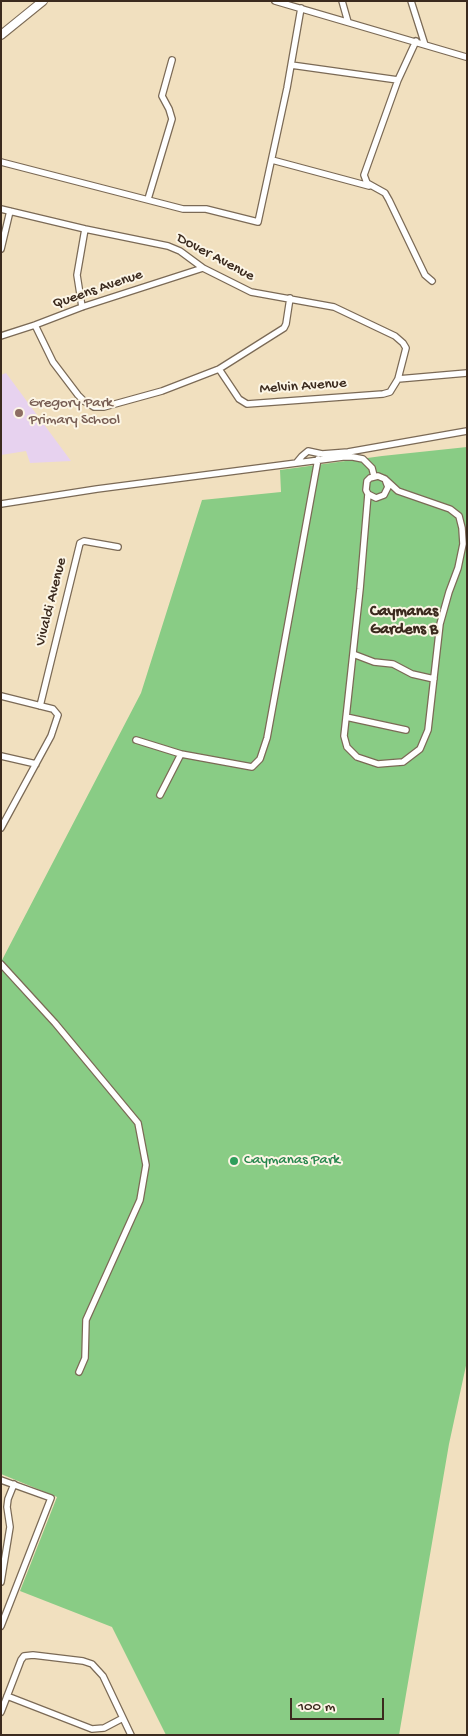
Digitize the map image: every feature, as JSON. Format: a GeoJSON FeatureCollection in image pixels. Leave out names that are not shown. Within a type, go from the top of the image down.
{"type":"FeatureCollection","features":[{"type":"Feature","properties":{"kind":"street"},"geometry":{"type":"LineString","coordinates":[[1,35],[43,1]]}},
{"type":"Feature","properties":{"kind":"street"},"geometry":{"type":"LineString","coordinates":[[275,1],[466,57]]}},
{"type":"Feature","properties":{"kind":"street"},"geometry":{"type":"LineString","coordinates":[[342,1],[348,22]]}},
{"type":"Feature","properties":{"kind":"street"},"geometry":{"type":"LineString","coordinates":[[411,1],[425,44]]}},
{"type":"Feature","properties":{"kind":"street"},"geometry":{"type":"LineString","coordinates":[[1,162],[183,209],[206,209],[258,222],[272,160],[301,8]]}},
{"type":"Feature","properties":{"kind":"street"},"geometry":{"type":"LineString","coordinates":[[416,41],[398,80],[364,175],[366,181],[385,193],[425,275],[432,281]]}},
{"type":"Feature","properties":{"kind":"street"},"geometry":{"type":"LineString","coordinates":[[148,199],[172,119],[162,96],[172,60]]}},
{"type":"Feature","properties":{"kind":"street"},"geometry":{"type":"LineString","coordinates":[[291,65],[398,80]]}},
{"type":"Feature","properties":{"kind":"street"},"geometry":{"type":"LineString","coordinates":[[272,160],[373,186]]}},
{"type":"Feature","properties":{"kind":"street","name":"Dover Avenue"},"geometry":{"type":"LineString","coordinates":[[1,209],[168,246],[180,251],[204,268],[251,292],[334,307],[395,336],[403,343],[406,348],[398,379]]}},
{"type":"Feature","properties":{"kind":"street"},"geometry":{"type":"LineString","coordinates":[[1,249],[10,211]]}},
{"type":"Feature","properties":{"kind":"street"},"geometry":{"type":"LineString","coordinates":[[82,307],[76,275],[85,229]]}},
{"type":"Feature","properties":{"kind":"street","name":"Queens Avenue"},"geometry":{"type":"LineString","coordinates":[[1,336],[82,307],[204,268]]}},
{"type":"Feature","properties":{"kind":"street"},"geometry":{"type":"LineString","coordinates":[[35,325],[53,362],[84,401],[104,408],[162,391],[219,370],[284,328],[290,298]]}},
{"type":"Feature","properties":{"kind":"street","name":"Melvin Avenue"},"geometry":{"type":"LineString","coordinates":[[219,370],[238,399],[247,404],[383,394],[390,392],[398,379]]}},
{"type":"Feature","properties":{"kind":"street"},"geometry":{"type":"LineString","coordinates":[[398,379],[467,373]]}},
{"type":"Feature","properties":{"kind":"street"},"geometry":{"type":"LineString","coordinates":[[297,462],[308,451],[322,454],[348,452],[467,431]]}},
{"type":"Feature","properties":{"kind":"street"},"geometry":{"type":"LineString","coordinates":[[1,504],[297,462],[353,457],[363,459],[372,468],[374,476]]}},
{"type":"Feature","properties":{"kind":"street"},"geometry":{"type":"LineString","coordinates":[[136,740],[181,754],[252,767],[260,759],[268,728],[318,460]]}},
{"type":"Feature","properties":{"kind":"street"},"geometry":{"type":"LineString","coordinates":[[374,476],[385,479],[398,491],[450,509],[458,516],[462,528],[463,544],[458,568],[440,624],[428,730],[420,749],[403,762],[378,764],[352,753],[347,747],[344,736],[368,494],[365,485],[374,476]]}},
{"type":"Feature","properties":{"kind":"street"},"geometry":{"type":"LineString","coordinates":[[368,494],[376,498],[384,495],[388,487],[385,479]]}},
{"type":"Feature","properties":{"kind":"street","name":"Vivaldi Avenue"},"geometry":{"type":"LineString","coordinates":[[40,706],[80,543],[84,540],[118,547]]}},
{"type":"Feature","properties":{"kind":"street"},"geometry":{"type":"LineString","coordinates":[[353,654],[374,662],[393,664],[412,674],[434,679]]}},
{"type":"Feature","properties":{"kind":"street"},"geometry":{"type":"LineString","coordinates":[[1,696],[53,709],[58,715],[51,736],[1,828]]}},
{"type":"Feature","properties":{"kind":"street"},"geometry":{"type":"LineString","coordinates":[[346,718],[406,730]]}},
{"type":"Feature","properties":{"kind":"street"},"geometry":{"type":"LineString","coordinates":[[160,795],[181,754]]}},
{"type":"Feature","properties":{"kind":"street"},"geometry":{"type":"LineString","coordinates":[[1,756],[36,764]]}},
{"type":"Feature","properties":{"kind":"street"},"geometry":{"type":"LineString","coordinates":[[1,813],[9,815]]}},
{"type":"Feature","properties":{"kind":"street"},"geometry":{"type":"LineString","coordinates":[[1,964],[55,1023],[138,1123],[146,1165],[140,1200],[86,1320],[85,1358],[79,1372]]}},
{"type":"Feature","properties":{"kind":"street"},"geometry":{"type":"LineString","coordinates":[[1,1480],[51,1498],[1,1626]]}},
{"type":"Feature","properties":{"kind":"street"},"geometry":{"type":"LineString","coordinates":[[1,1582],[10,1527],[7,1507],[14,1484]]}},
{"type":"Feature","properties":{"kind":"street"},"geometry":{"type":"LineString","coordinates":[[1,1497],[8,1500]]}},
{"type":"Feature","properties":{"kind":"street"},"geometry":{"type":"LineString","coordinates":[[1,1712],[24,1656],[68,1659],[92,1664],[103,1676],[131,1735]]}},
{"type":"Feature","properties":{"kind":"street"},"geometry":{"type":"LineString","coordinates":[[7,1696],[92,1729],[104,1728],[123,1718]]}},
{"type":"Feature","properties":{"kind":"shaded area","name":"Gregory Park Primary School"},"geometry":{"type":"Polygon","coordinates":[[[6,373],[71,461],[30,463],[26,451],[1,455],[1,375],[6,373]]]}},
{"type":"Feature","properties":{"kind":"green space","name":"Caymanas Park"},"geometry":{"type":"Polygon","coordinates":[[[467,447],[467,1361],[449,1444],[399,1735],[166,1735],[112,1627],[20,1591],[57,1497],[1,1474],[1,962],[141,693],[202,500],[281,492],[280,470],[467,447]]]}},
{"type":"Feature","properties":{"kind":"place","name":"Gregory Park Primary School"},"geometry":{"type":"Point","coordinates":[19,413]}},
{"type":"Feature","properties":{"kind":"place","name":"Caymanas Park"},"geometry":{"type":"Point","coordinates":[234,1161]}},
{"type":"Feature","properties":{"kind":"district","name":"Caymanas Gardens B"},"geometry":{"type":"Point","coordinates":[404,622]}}]}
